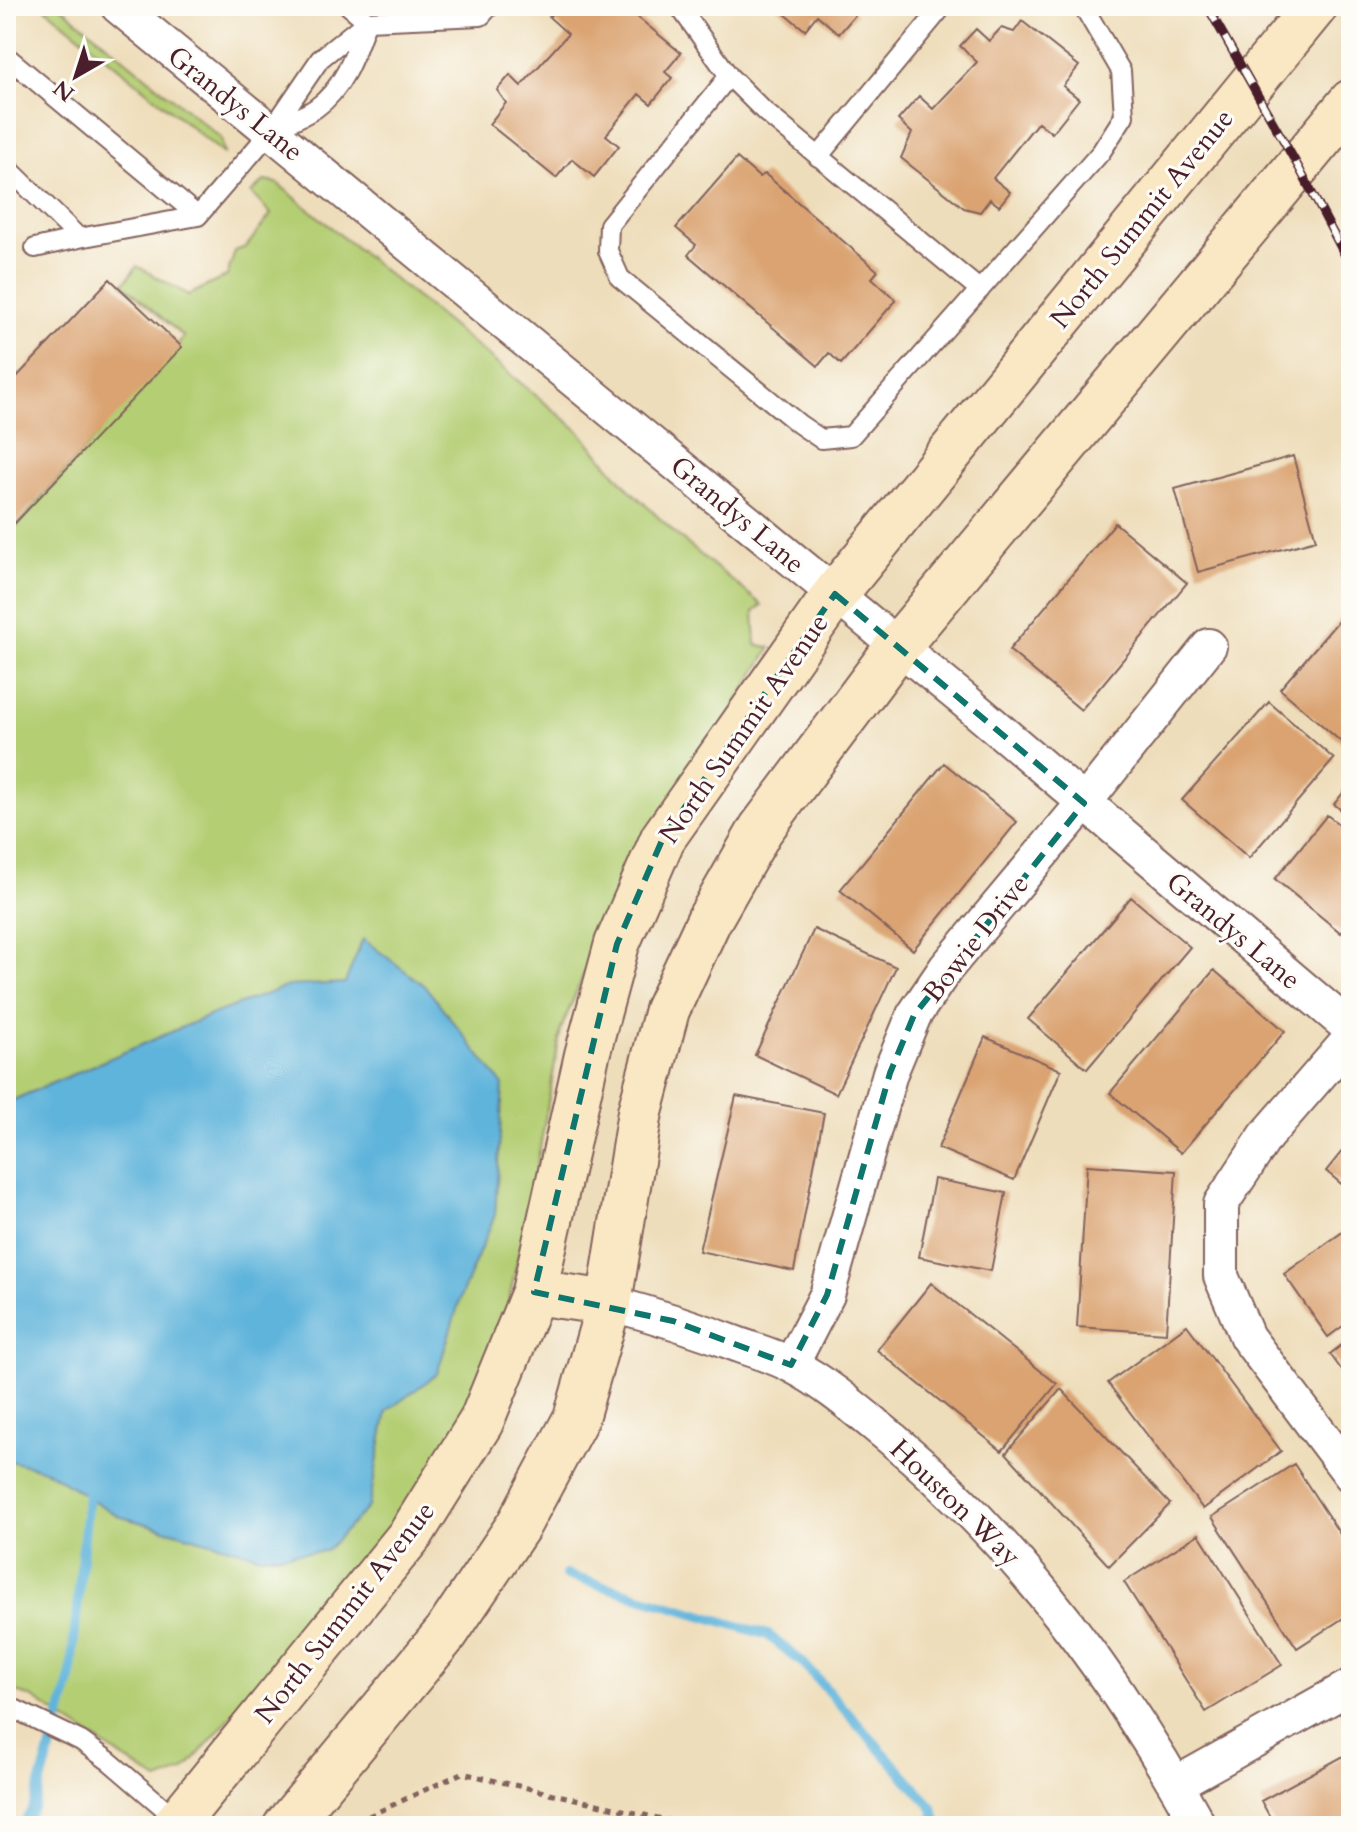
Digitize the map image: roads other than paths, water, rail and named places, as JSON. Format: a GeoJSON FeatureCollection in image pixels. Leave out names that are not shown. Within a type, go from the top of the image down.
{"type":"FeatureCollection","features":[{"type":"Feature","properties":{"kind":"main road","name":"North Summit Avenue"},"geometry":{"type":"LineString","coordinates":[[179,1824],[411,1534],[481,1422],[534,1292],[587,1055],[617,944],[663,838],[835,594],[1315,6]]}},
{"type":"Feature","properties":{"kind":"main road"},"geometry":{"type":"LineString","coordinates":[[286,1826],[446,1633],[518,1526],[576,1418],[609,1303],[640,1112],[667,1010],[709,920],[761,829],[898,646],[1351,102]]}},
{"type":"Feature","properties":{"kind":"main road"},"geometry":{"type":"LineString","coordinates":[[534,1292],[609,1303]]}},
{"type":"Feature","properties":{"kind":"street","name":"Grandys Lane"},"geometry":{"type":"LineString","coordinates":[[118,6],[898,646],[1351,1029]]}},
{"type":"Feature","properties":{"kind":"street","name":"Bowie Drive"},"geometry":{"type":"LineString","coordinates":[[791,1365],[827,1295],[890,1073],[914,1015],[946,968],[1084,803],[1209,646]]}},
{"type":"Feature","properties":{"kind":"street"},"geometry":{"type":"LineString","coordinates":[[1351,1038],[1266,1136],[1221,1204],[1221,1276],[1247,1337],[1351,1475]]}},
{"type":"Feature","properties":{"kind":"street","name":"Houston Way"},"geometry":{"type":"LineString","coordinates":[[609,1303],[687,1325],[791,1365],[835,1392],[933,1473],[1032,1576],[1115,1686],[1199,1826]]}},
{"type":"Feature","properties":{"kind":"street"},"geometry":{"type":"LineString","coordinates":[[1176,1784],[1351,1686]]}},
{"type":"Feature","properties":{"kind":"lane"},"geometry":{"type":"LineString","coordinates":[[349,6],[367,21]]}},
{"type":"Feature","properties":{"kind":"lane"},"geometry":{"type":"LineString","coordinates":[[35,248],[198,216],[271,131],[320,59],[367,21],[481,16],[490,6]]}},
{"type":"Feature","properties":{"kind":"lane"},"geometry":{"type":"LineString","coordinates":[[679,6],[729,76],[765,112],[980,290]]}},
{"type":"Feature","properties":{"kind":"lane"},"geometry":{"type":"LineString","coordinates":[[818,157],[943,6]]}},
{"type":"Feature","properties":{"kind":"lane"},"geometry":{"type":"LineString","coordinates":[[729,76],[609,225],[608,251],[620,278],[799,424],[821,439],[851,436],[1101,152],[1124,116],[1121,71],[1083,6]]}},
{"type":"Feature","properties":{"kind":"lane"},"geometry":{"type":"LineString","coordinates":[[271,131],[317,107],[338,84],[348,72],[367,21]]}},
{"type":"Feature","properties":{"kind":"lane"},"geometry":{"type":"LineString","coordinates":[[6,56],[198,216]]}},
{"type":"Feature","properties":{"kind":"lane"},"geometry":{"type":"LineString","coordinates":[[6,166],[79,238]]}},
{"type":"Feature","properties":{"kind":"lane"},"geometry":{"type":"LineString","coordinates":[[6,1705],[81,1741],[109,1761],[179,1824]]}},
{"type":"Feature","properties":{"kind":"water"},"geometry":{"type":"Polygon","coordinates":[[[363,939],[425,986],[503,1085],[495,1215],[462,1293],[437,1374],[387,1411],[369,1506],[326,1551],[261,1556],[118,1516],[45,1470],[6,1460],[6,1103],[213,1014],[288,986],[345,983],[363,939]]]}},
{"type":"Feature","properties":{"kind":"waterway"},"geometry":{"type":"LineString","coordinates":[[23,1826],[34,1806],[70,1681],[89,1485]]}},
{"type":"Feature","properties":{"kind":"waterway"},"geometry":{"type":"LineString","coordinates":[[566,1575],[768,1635],[803,1663],[932,1807],[939,1826]]}},
{"type":"Feature","properties":{"kind":"railway"},"geometry":{"type":"LineString","coordinates":[[1207,6],[1351,267]]}}]}
